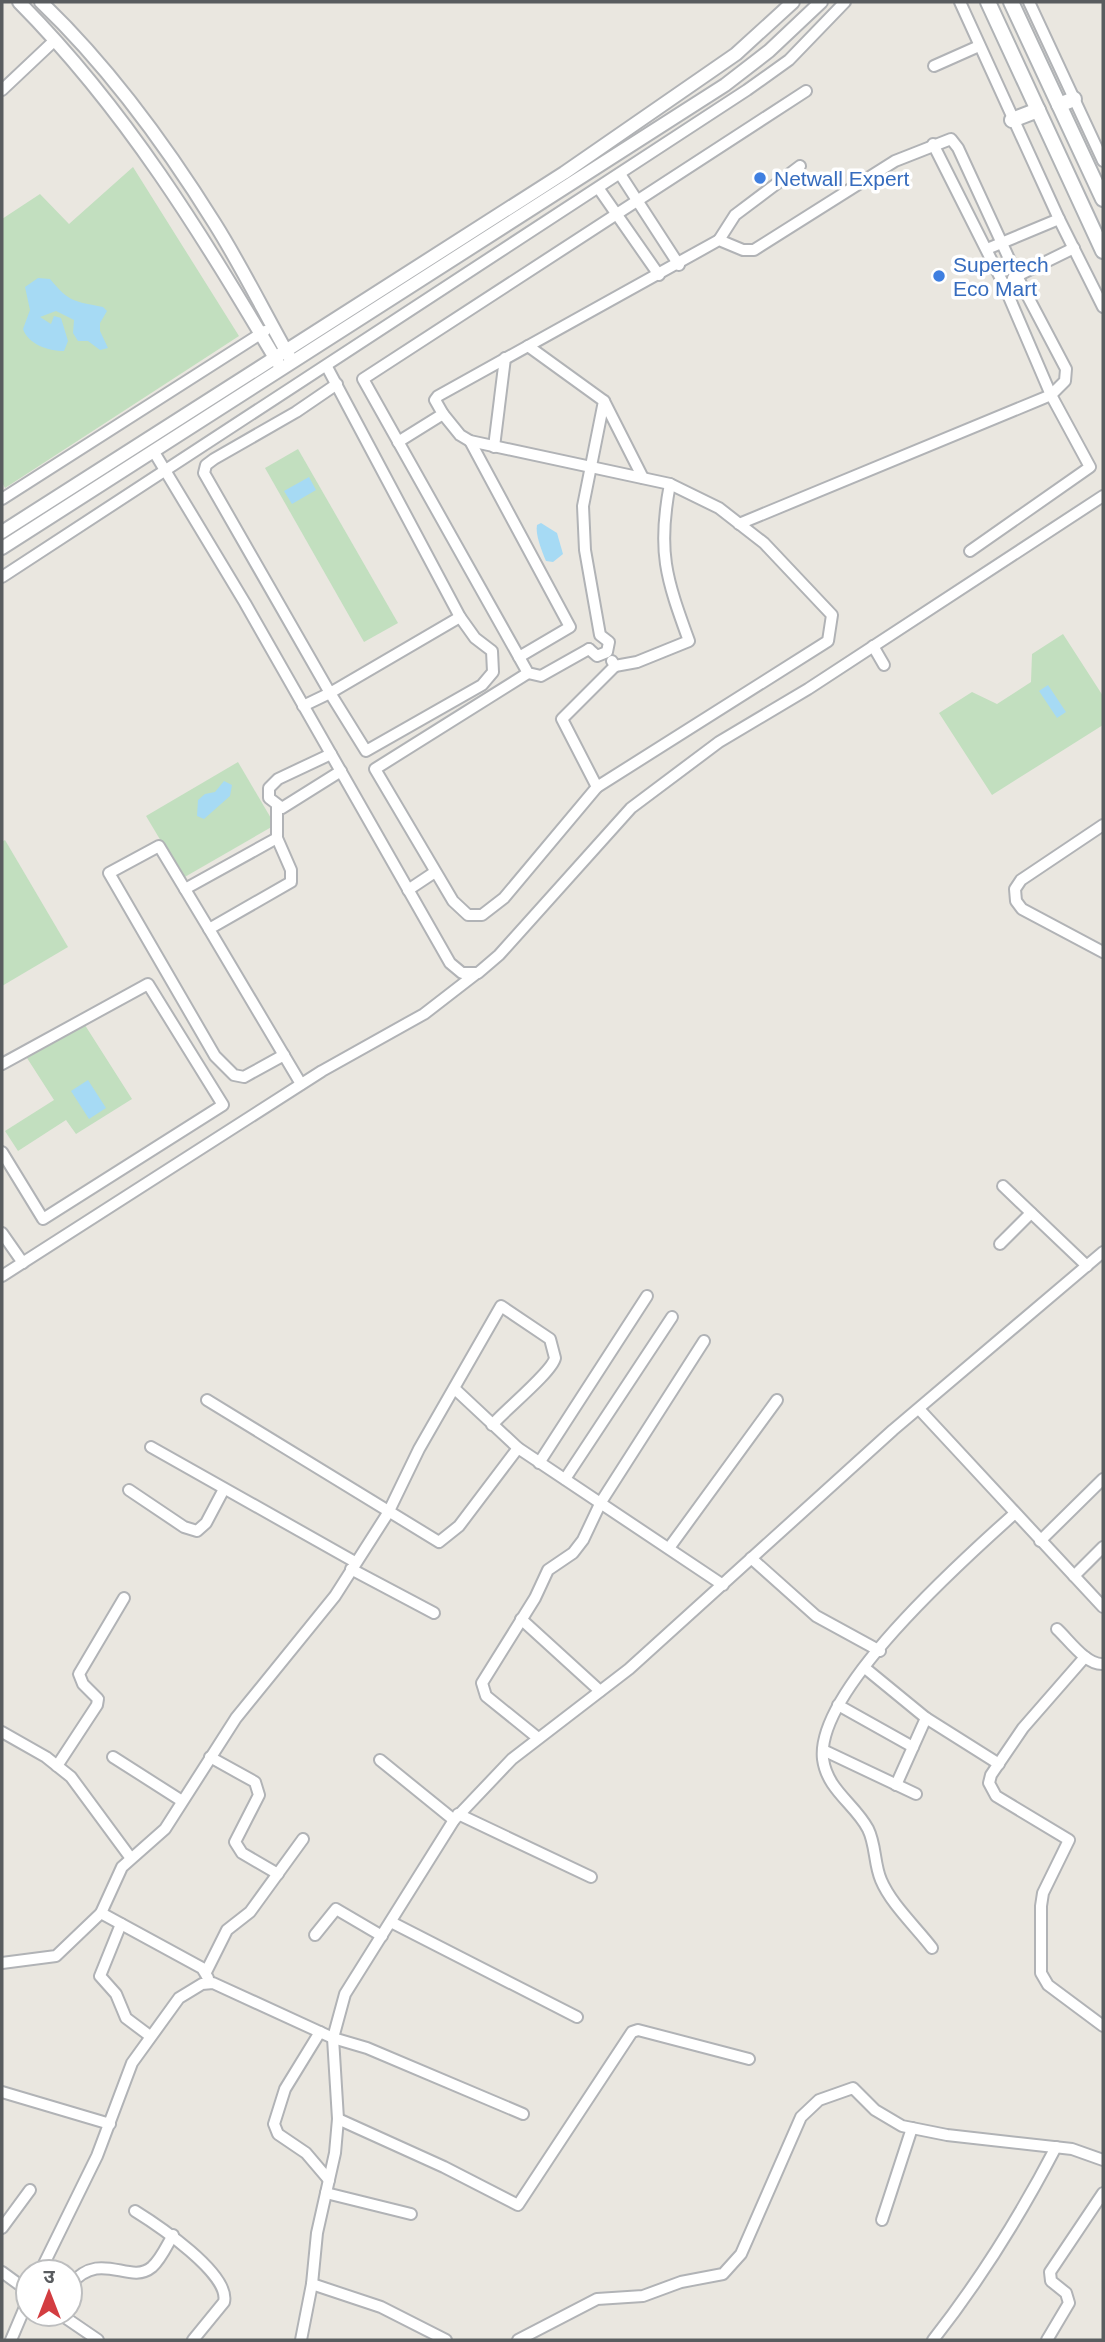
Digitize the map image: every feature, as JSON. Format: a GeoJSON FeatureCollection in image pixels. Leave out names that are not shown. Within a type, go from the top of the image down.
{"type":"FeatureCollection","features":[{"type":"Feature","properties":{"kind":"main road"},"geometry":{"type":"LineString","coordinates":[[988,2],[1103,251]]}},
{"type":"Feature","properties":{"kind":"main road"},"geometry":{"type":"LineString","coordinates":[[1011,2],[1103,199]]}},
{"type":"Feature","properties":{"kind":"main road"},"geometry":{"type":"LineString","coordinates":[[1059,105],[1074,99]]}},
{"type":"Feature","properties":{"kind":"main road"},"geometry":{"type":"LineString","coordinates":[[1012,120],[1038,110]]}},
{"type":"Feature","properties":{"kind":"street"},"geometry":{"type":"LineString","coordinates":[[19,2],[55,40],[140,142],[202,234],[260,334],[284,361]]}},
{"type":"Feature","properties":{"kind":"street"},"geometry":{"type":"LineString","coordinates":[[41,2],[111,80],[171,159],[215,224],[273,325],[284,361]]}},
{"type":"Feature","properties":{"kind":"street"},"geometry":{"type":"LineString","coordinates":[[2,548],[154,452],[587,157],[736,54],[793,2]]}},
{"type":"Feature","properties":{"kind":"street"},"geometry":{"type":"LineString","coordinates":[[2,532],[284,361],[725,85],[776,44],[821,2]]}},
{"type":"Feature","properties":{"kind":"street"},"geometry":{"type":"LineString","coordinates":[[2,577],[599,189],[789,60],[845,2]]}},
{"type":"Feature","properties":{"kind":"street"},"geometry":{"type":"LineString","coordinates":[[960,2],[1012,120],[1103,307]]}},
{"type":"Feature","properties":{"kind":"street"},"geometry":{"type":"LineString","coordinates":[[1029,2],[1103,161]]}},
{"type":"Feature","properties":{"kind":"street"},"geometry":{"type":"LineString","coordinates":[[2,90],[55,40]]}},
{"type":"Feature","properties":{"kind":"street"},"geometry":{"type":"LineString","coordinates":[[776,44],[789,60]]}},
{"type":"Feature","properties":{"kind":"street"},"geometry":{"type":"LineString","coordinates":[[934,66],[979,46]]}},
{"type":"Feature","properties":{"kind":"street"},"geometry":{"type":"LineString","coordinates":[[528,673],[363,379],[806,92]]}},
{"type":"Feature","properties":{"kind":"street"},"geometry":{"type":"LineString","coordinates":[[719,240],[743,250],[754,250],[895,161],[949,139],[958,148],[1017,276],[1066,369],[1065,381],[1052,395],[740,524]]}},
{"type":"Feature","properties":{"kind":"street"},"geometry":{"type":"LineString","coordinates":[[933,144],[987,249],[1052,395],[1090,464],[1090,469],[970,551]]}},
{"type":"Feature","properties":{"kind":"street"},"geometry":{"type":"LineString","coordinates":[[589,649],[541,676],[528,673],[375,769],[453,901],[468,915],[482,915],[504,898],[597,787],[828,641],[832,632],[830,609],[764,543],[719,509],[670,484],[470,441],[460,435],[443,414],[436,398],[679,265],[719,240],[734,215],[800,166]]}},
{"type":"Feature","properties":{"kind":"street"},"geometry":{"type":"LineString","coordinates":[[620,174],[679,265]]}},
{"type":"Feature","properties":{"kind":"street"},"geometry":{"type":"LineString","coordinates":[[599,189],[659,275]]}},
{"type":"Feature","properties":{"kind":"street"},"geometry":{"type":"LineString","coordinates":[[987,249],[1059,219]]}},
{"type":"Feature","properties":{"kind":"street"},"geometry":{"type":"LineString","coordinates":[[1003,283],[1074,248]]}},
{"type":"Feature","properties":{"kind":"street"},"geometry":{"type":"LineString","coordinates":[[2,499],[273,325]]}},
{"type":"Feature","properties":{"kind":"street"},"geometry":{"type":"LineString","coordinates":[[527,346],[604,401],[643,478]]}},
{"type":"Feature","properties":{"kind":"street"},"geometry":{"type":"LineString","coordinates":[[494,447],[505,358]]}},
{"type":"Feature","properties":{"kind":"street"},"geometry":{"type":"LineString","coordinates":[[327,367],[337,384],[460,617],[475,638],[492,651],[493,672],[482,685],[366,751],[204,473],[206,465],[214,459],[337,384]]}},
{"type":"Feature","properties":{"kind":"street"},"geometry":{"type":"LineString","coordinates":[[604,401],[592,469],[584,492],[584,528],[600,635],[609,642],[607,652],[615,666]]}},
{"type":"Feature","properties":{"kind":"street"},"geometry":{"type":"LineString","coordinates":[[267,405],[277,422]]}},
{"type":"Feature","properties":{"kind":"street"},"geometry":{"type":"LineString","coordinates":[[398,442],[443,414]]}},
{"type":"Feature","properties":{"kind":"street"},"geometry":{"type":"LineString","coordinates":[[470,441],[570,627],[519,657]]}},
{"type":"Feature","properties":{"kind":"street"},"geometry":{"type":"LineString","coordinates":[[154,452],[450,963],[461,973],[478,973]]}},
{"type":"Feature","properties":{"kind":"street"},"geometry":{"type":"LineString","coordinates":[[597,787],[562,719],[615,666],[637,662],[689,640],[667,582],[662,525],[670,484]]}},
{"type":"Feature","properties":{"kind":"street"},"geometry":{"type":"LineString","coordinates":[[2,1276],[302,1084],[424,1014],[499,955],[631,808],[719,742],[873,646],[1103,496]]}},
{"type":"Feature","properties":{"kind":"street"},"geometry":{"type":"LineString","coordinates":[[303,706],[460,617]]}},
{"type":"Feature","properties":{"kind":"street"},"geometry":{"type":"LineString","coordinates":[[589,649],[590,639],[600,635]]}},
{"type":"Feature","properties":{"kind":"street"},"geometry":{"type":"LineString","coordinates":[[873,646],[884,665]]}},
{"type":"Feature","properties":{"kind":"street"},"geometry":{"type":"LineString","coordinates":[[589,649],[597,656],[607,652]]}},
{"type":"Feature","properties":{"kind":"street"},"geometry":{"type":"LineString","coordinates":[[209,929],[291,882],[291,870],[278,838],[276,807],[268,793],[271,784],[331,754]]}},
{"type":"Feature","properties":{"kind":"street"},"geometry":{"type":"LineString","coordinates":[[276,807],[289,805],[341,771]]}},
{"type":"Feature","properties":{"kind":"street"},"geometry":{"type":"LineString","coordinates":[[1103,824],[1021,880],[1015,889],[1016,901],[1022,909],[1103,953]]}},
{"type":"Feature","properties":{"kind":"street"},"geometry":{"type":"LineString","coordinates":[[186,889],[278,838]]}},
{"type":"Feature","properties":{"kind":"street"},"geometry":{"type":"LineString","coordinates":[[284,1055],[244,1076],[234,1075],[227,1070],[215,1056],[109,873],[159,846],[302,1084]]}},
{"type":"Feature","properties":{"kind":"street"},"geometry":{"type":"LineString","coordinates":[[408,890],[435,872]]}},
{"type":"Feature","properties":{"kind":"street"},"geometry":{"type":"LineString","coordinates":[[2,1064],[148,984],[223,1105],[43,1219],[2,1154]]}},
{"type":"Feature","properties":{"kind":"street"},"geometry":{"type":"LineString","coordinates":[[2,1180],[13,1174]]}},
{"type":"Feature","properties":{"kind":"street"},"geometry":{"type":"LineString","coordinates":[[1003,1186],[1087,1266]]}},
{"type":"Feature","properties":{"kind":"street"},"geometry":{"type":"LineString","coordinates":[[1000,1244],[1031,1213]]}},
{"type":"Feature","properties":{"kind":"street"},"geometry":{"type":"LineString","coordinates":[[2,1233],[23,1263]]}},
{"type":"Feature","properties":{"kind":"street"},"geometry":{"type":"LineString","coordinates":[[301,2340],[338,2119],[333,2038],[345,1994],[456,1817],[512,1759],[600,1691],[919,1409],[1103,1252]]}},
{"type":"Feature","properties":{"kind":"street"},"geometry":{"type":"LineString","coordinates":[[539,1464],[647,1296]]}},
{"type":"Feature","properties":{"kind":"street"},"geometry":{"type":"LineString","coordinates":[[2,1963],[56,1956],[102,1913],[122,1867],[130,1857],[165,1829],[236,1718],[335,1595],[388,1513],[419,1449],[456,1390],[501,1306],[550,1339],[555,1350],[551,1370],[514,1400],[492,1425]]}},
{"type":"Feature","properties":{"kind":"street"},"geometry":{"type":"LineString","coordinates":[[565,1479],[671,1317]]}},
{"type":"Feature","properties":{"kind":"street"},"geometry":{"type":"LineString","coordinates":[[538,1738],[481,1689],[487,1674],[548,1570],[573,1553],[583,1541],[601,1502],[704,1341]]}},
{"type":"Feature","properties":{"kind":"street"},"geometry":{"type":"LineString","coordinates":[[456,1390],[492,1425],[539,1464],[601,1502],[723,1585]]}},
{"type":"Feature","properties":{"kind":"street"},"geometry":{"type":"LineString","coordinates":[[207,1400],[436,1542],[443,1541],[459,1526],[518,1448]]}},
{"type":"Feature","properties":{"kind":"street"},"geometry":{"type":"LineString","coordinates":[[669,1548],[777,1400]]}},
{"type":"Feature","properties":{"kind":"street"},"geometry":{"type":"LineString","coordinates":[[919,1409],[1103,1607]]}},
{"type":"Feature","properties":{"kind":"street"},"geometry":{"type":"LineString","coordinates":[[151,1447],[434,1613]]}},
{"type":"Feature","properties":{"kind":"street"},"geometry":{"type":"LineString","coordinates":[[1040,1541],[1103,1479]]}},
{"type":"Feature","properties":{"kind":"street"},"geometry":{"type":"LineString","coordinates":[[129,1490],[184,1527],[197,1531],[206,1523],[224,1489]]}},
{"type":"Feature","properties":{"kind":"street"},"geometry":{"type":"LineString","coordinates":[[932,1948],[884,1887],[867,1826],[829,1779],[823,1750],[825,1730],[838,1704],[904,1618],[1014,1514]]}},
{"type":"Feature","properties":{"kind":"street"},"geometry":{"type":"LineString","coordinates":[[1074,1576],[1103,1547]]}},
{"type":"Feature","properties":{"kind":"street"},"geometry":{"type":"LineString","coordinates":[[751,1559],[816,1616],[880,1651]]}},
{"type":"Feature","properties":{"kind":"street"},"geometry":{"type":"LineString","coordinates":[[57,1766],[97,1705],[98,1699],[83,1684],[79,1674],[124,1598]]}},
{"type":"Feature","properties":{"kind":"street"},"geometry":{"type":"LineString","coordinates":[[521,1619],[600,1691]]}},
{"type":"Feature","properties":{"kind":"street"},"geometry":{"type":"LineString","coordinates":[[1057,1629],[1086,1657],[1103,1664]]}},
{"type":"Feature","properties":{"kind":"street"},"geometry":{"type":"LineString","coordinates":[[1086,1657],[1023,1728],[991,1775],[991,1790],[1007,1804],[1069,1840],[1044,1893],[1041,1906],[1042,1979],[1080,2011],[1103,2026]]}},
{"type":"Feature","properties":{"kind":"street"},"geometry":{"type":"LineString","coordinates":[[866,1668],[926,1718],[999,1764]]}},
{"type":"Feature","properties":{"kind":"street"},"geometry":{"type":"LineString","coordinates":[[838,1704],[913,1747]]}},
{"type":"Feature","properties":{"kind":"street"},"geometry":{"type":"LineString","coordinates":[[896,1785],[926,1718]]}},
{"type":"Feature","properties":{"kind":"street"},"geometry":{"type":"LineString","coordinates":[[2,1732],[71,1777],[130,1857]]}},
{"type":"Feature","properties":{"kind":"street"},"geometry":{"type":"LineString","coordinates":[[823,1750],[916,1794]]}},
{"type":"Feature","properties":{"kind":"street"},"geometry":{"type":"LineString","coordinates":[[113,1757],[182,1801]]}},
{"type":"Feature","properties":{"kind":"street"},"geometry":{"type":"LineString","coordinates":[[210,1757],[254,1782],[258,1788],[259,1795],[235,1842],[242,1853],[278,1874]]}},
{"type":"Feature","properties":{"kind":"street"},"geometry":{"type":"LineString","coordinates":[[380,1760],[456,1817],[591,1877]]}},
{"type":"Feature","properties":{"kind":"street"},"geometry":{"type":"LineString","coordinates":[[47,2258],[97,2156],[121,2087],[150,2036],[179,1998],[207,1978],[227,1930],[250,1912],[303,1839]]}},
{"type":"Feature","properties":{"kind":"street"},"geometry":{"type":"LineString","coordinates":[[315,1936],[336,1909],[382,1936]]}},
{"type":"Feature","properties":{"kind":"street"},"geometry":{"type":"LineString","coordinates":[[102,1913],[207,1978],[320,2032],[367,2048],[523,2114]]}},
{"type":"Feature","properties":{"kind":"street"},"geometry":{"type":"LineString","coordinates":[[391,1922],[577,2017]]}},
{"type":"Feature","properties":{"kind":"street"},"geometry":{"type":"LineString","coordinates":[[121,1924],[100,1976],[116,1994],[126,2018],[150,2036]]}},
{"type":"Feature","properties":{"kind":"street"},"geometry":{"type":"LineString","coordinates":[[338,2119],[432,2161],[517,2205],[632,2032],[638,2030],[749,2059]]}},
{"type":"Feature","properties":{"kind":"street"},"geometry":{"type":"LineString","coordinates":[[320,2032],[285,2089],[274,2124],[278,2134],[306,2153],[329,2180]]}},
{"type":"Feature","properties":{"kind":"street"},"geometry":{"type":"LineString","coordinates":[[517,2340],[584,2303],[643,2296],[729,2270],[741,2254],[801,2117],[818,2100],[853,2088],[887,2119],[912,2128],[1072,2149],[1103,2160]]}},
{"type":"Feature","properties":{"kind":"street"},"geometry":{"type":"LineString","coordinates":[[2,2092],[110,2124]]}},
{"type":"Feature","properties":{"kind":"street"},"geometry":{"type":"LineString","coordinates":[[882,2220],[912,2128]]}},
{"type":"Feature","properties":{"kind":"street"},"geometry":{"type":"LineString","coordinates":[[933,2340],[982,2276],[1023,2212],[1056,2147]]}},
{"type":"Feature","properties":{"kind":"street"},"geometry":{"type":"LineString","coordinates":[[2,2228],[30,2190]]}},
{"type":"Feature","properties":{"kind":"street"},"geometry":{"type":"LineString","coordinates":[[326,2193],[411,2214]]}},
{"type":"Feature","properties":{"kind":"street"},"geometry":{"type":"LineString","coordinates":[[1047,2340],[1069,2303],[1066,2292],[1051,2281],[1050,2272],[1103,2193]]}},
{"type":"Feature","properties":{"kind":"street"},"geometry":{"type":"LineString","coordinates":[[135,2211],[173,2235],[197,2258],[225,2294],[224,2302],[193,2340]]}},
{"type":"Feature","properties":{"kind":"street"},"geometry":{"type":"LineString","coordinates":[[84,2275],[95,2268],[106,2267],[138,2273],[147,2270],[161,2256],[173,2235]]}},
{"type":"Feature","properties":{"kind":"street"},"geometry":{"type":"LineString","coordinates":[[312,2284],[381,2307],[446,2340]]}},
{"type":"Feature","properties":{"kind":"street"},"geometry":{"type":"LineString","coordinates":[[80,2328],[97,2340]]}},
{"type":"Feature","properties":{"kind":"green space"},"geometry":{"type":"Polygon","coordinates":[[[133,167],[239,336],[5,488],[2,482],[2,219],[40,194],[69,224],[133,167]]]}},
{"type":"Feature","properties":{"kind":"green space"},"geometry":{"type":"Polygon","coordinates":[[[298,449],[398,623],[364,642],[265,468],[298,449]]]}},
{"type":"Feature","properties":{"kind":"green space"},"geometry":{"type":"Polygon","coordinates":[[[1063,634],[1103,696],[1103,725],[992,795],[939,713],[972,692],[997,704],[1031,682],[1032,654],[1063,634]]]}},
{"type":"Feature","properties":{"kind":"green space"},"geometry":{"type":"Polygon","coordinates":[[[238,762],[275,825],[183,878],[146,816],[238,762]]]}},
{"type":"Feature","properties":{"kind":"green space"},"geometry":{"type":"Polygon","coordinates":[[[5,840],[68,947],[2,986],[2,842],[5,840]]]}},
{"type":"Feature","properties":{"kind":"green space"},"geometry":{"type":"Polygon","coordinates":[[[83,1022],[132,1099],[76,1134],[66,1120],[18,1151],[5,1131],[54,1100],[27,1058],[83,1022]]]}},
{"type":"Feature","properties":{"kind":"water"},"geometry":{"type":"Polygon","coordinates":[[[38,278],[50,279],[73,300],[103,307],[107,311],[100,323],[100,331],[108,348],[100,350],[88,341],[78,341],[73,333],[74,320],[56,311],[40,317],[51,324],[54,316],[61,318],[68,341],[64,351],[45,348],[29,339],[23,329],[30,310],[25,287],[38,278]]]}},
{"type":"Feature","properties":{"kind":"water"},"geometry":{"type":"Polygon","coordinates":[[[309,477],[316,490],[292,504],[284,491],[309,477]]]}},
{"type":"Feature","properties":{"kind":"water"},"geometry":{"type":"Polygon","coordinates":[[[541,523],[557,533],[563,554],[553,562],[546,561],[539,543],[537,525],[541,523]]]}},
{"type":"Feature","properties":{"kind":"water"},"geometry":{"type":"Polygon","coordinates":[[[1048,685],[1066,712],[1057,718],[1039,691],[1048,685]]]}},
{"type":"Feature","properties":{"kind":"water"},"geometry":{"type":"Polygon","coordinates":[[[224,781],[232,785],[230,796],[204,819],[197,816],[198,800],[205,794],[215,792],[224,781]]]}},
{"type":"Feature","properties":{"kind":"water"},"geometry":{"type":"Polygon","coordinates":[[[88,1080],[106,1108],[89,1119],[71,1091],[88,1080]]]}},
{"type":"Feature","properties":{"kind":"place","name":"Netwall Expert"},"geometry":{"type":"Point","coordinates":[760,178]}},
{"type":"Feature","properties":{"kind":"place","name":"Supertech Eco Mart"},"geometry":{"type":"Point","coordinates":[939,276]}}]}
